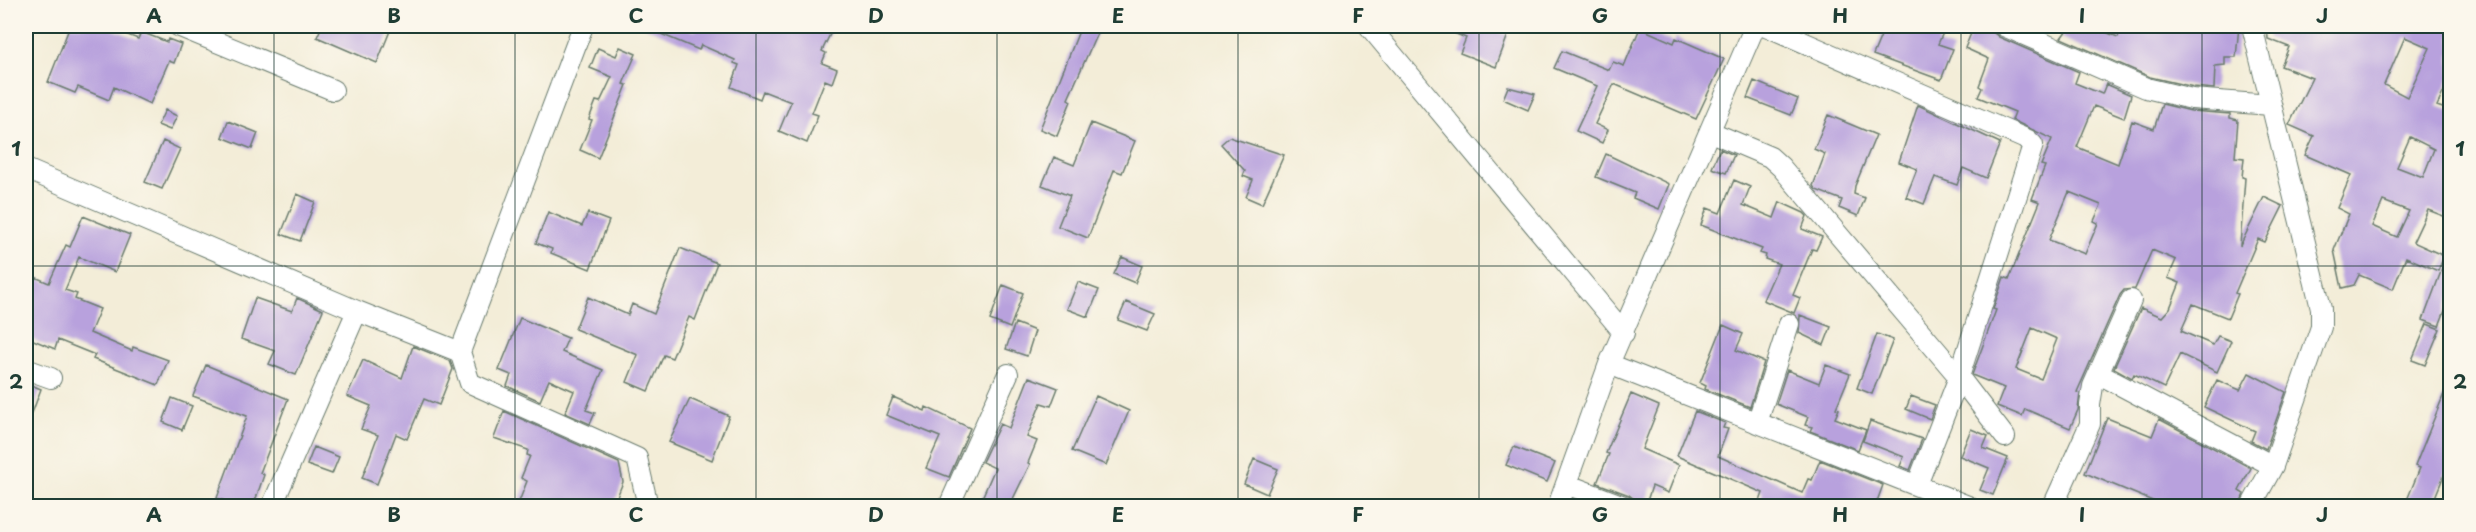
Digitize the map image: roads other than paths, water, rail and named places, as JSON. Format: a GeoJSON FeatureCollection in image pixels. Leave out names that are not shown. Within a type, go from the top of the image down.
{"type":"FeatureCollection","features":[{"type":"Feature","properties":{"kind":"street"},"geometry":{"type":"LineString","coordinates":[[178,26],[333,90]]}},
{"type":"Feature","properties":{"kind":"street"},"geometry":{"type":"LineString","coordinates":[[584,26],[460,352],[470,382],[637,458],[648,507]]}},
{"type":"Feature","properties":{"kind":"street"},"geometry":{"type":"LineString","coordinates":[[1369,26],[1624,333]]}},
{"type":"Feature","properties":{"kind":"street"},"geometry":{"type":"LineString","coordinates":[[1558,507],[1609,364],[1755,26]]}},
{"type":"Feature","properties":{"kind":"street"},"geometry":{"type":"LineString","coordinates":[[1766,26],[2028,140],[2033,146],[1959,377],[1917,485]]}},
{"type":"Feature","properties":{"kind":"street"},"geometry":{"type":"LineString","coordinates":[[2004,26],[2146,88],[2192,99],[2271,105]]}},
{"type":"Feature","properties":{"kind":"street"},"geometry":{"type":"LineString","coordinates":[[2251,507],[2272,466],[2322,327],[2321,308],[2252,26]]}},
{"type":"Feature","properties":{"kind":"street"},"geometry":{"type":"LineString","coordinates":[[1711,132],[1770,157],[1780,167],[1959,377],[2005,438]]}},
{"type":"Feature","properties":{"kind":"street"},"geometry":{"type":"LineString","coordinates":[[26,169],[357,311],[460,352]]}},
{"type":"Feature","properties":{"kind":"street"},"geometry":{"type":"LineString","coordinates":[[2053,507],[2090,424],[2090,405],[2099,374],[2131,300]]}},
{"type":"Feature","properties":{"kind":"street"},"geometry":{"type":"LineString","coordinates":[[272,507],[357,311]]}},
{"type":"Feature","properties":{"kind":"street"},"geometry":{"type":"LineString","coordinates":[[1758,423],[1789,324]]}},
{"type":"Feature","properties":{"kind":"street"},"geometry":{"type":"LineString","coordinates":[[1609,364],[1968,507]]}},
{"type":"Feature","properties":{"kind":"street"},"geometry":{"type":"LineString","coordinates":[[26,369],[51,378]]}},
{"type":"Feature","properties":{"kind":"street"},"geometry":{"type":"LineString","coordinates":[[949,507],[1008,374]]}},
{"type":"Feature","properties":{"kind":"street"},"geometry":{"type":"LineString","coordinates":[[2099,374],[2272,466]]}},
{"type":"Feature","properties":{"kind":"street"},"geometry":{"type":"LineString","coordinates":[[1566,484],[1624,507]]}}]}
